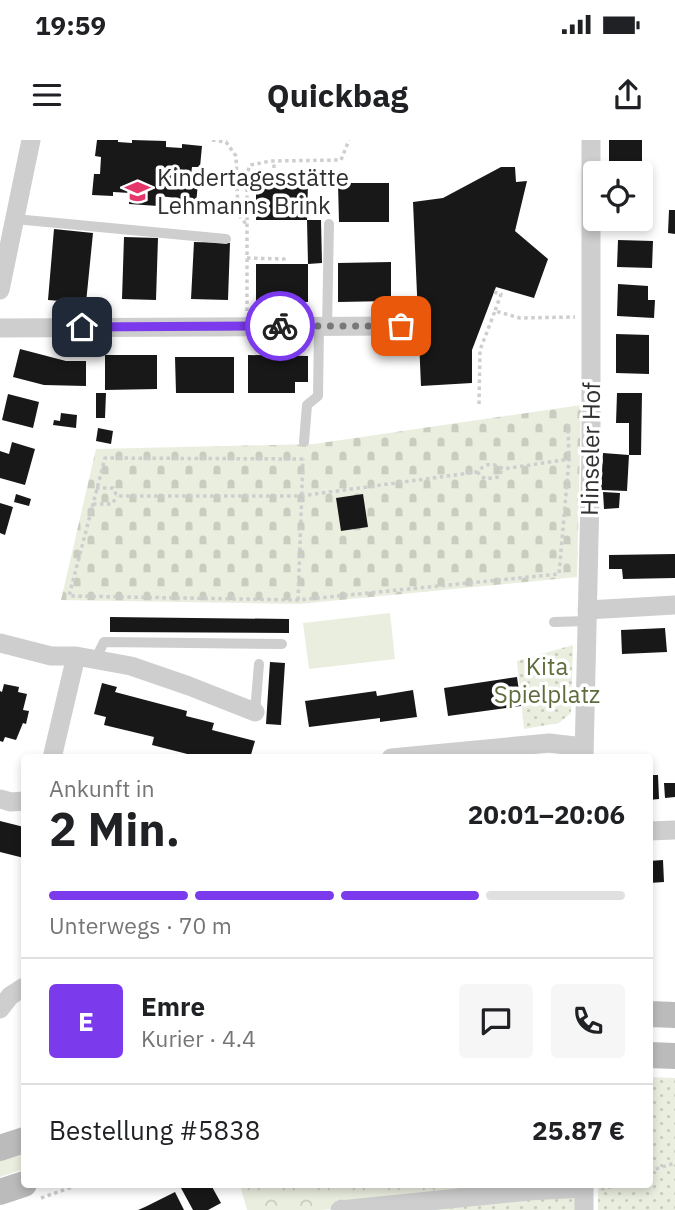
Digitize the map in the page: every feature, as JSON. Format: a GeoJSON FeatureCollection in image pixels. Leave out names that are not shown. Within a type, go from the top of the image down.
{"type":"FeatureCollection","features":[{"type":"Feature","properties":{"kind":"main road"},"geometry":{"type":"LineString","coordinates":[[653,1014],[675,1015]]}},
{"type":"Feature","properties":{"kind":"main road"},"geometry":{"type":"LineString","coordinates":[[653,1055],[675,1056]]}},
{"type":"Feature","properties":{"kind":"main road"},"geometry":{"type":"LineString","coordinates":[[0,1148],[21,1141]]}},
{"type":"Feature","properties":{"kind":"main road"},"geometry":{"type":"LineString","coordinates":[[0,1192],[21,1185]]}},
{"type":"Feature","properties":{"kind":"street"},"geometry":{"type":"LineString","coordinates":[[0,290],[32,140]]}},
{"type":"Feature","properties":{"kind":"street","name":"Hinseler Hof"},"geometry":{"type":"LineString","coordinates":[[584,752],[591,452],[592,140]]}},
{"type":"Feature","properties":{"kind":"street"},"geometry":{"type":"LineString","coordinates":[[0,328],[401,326]]}},
{"type":"Feature","properties":{"kind":"street"},"geometry":{"type":"LineString","coordinates":[[587,616],[675,605]]}},
{"type":"Feature","properties":{"kind":"street"},"geometry":{"type":"LineString","coordinates":[[0,643],[51,656],[86,658],[131,666],[255,712]]}},
{"type":"Feature","properties":{"kind":"street"},"geometry":{"type":"LineString","coordinates":[[53,754],[86,658]]}},
{"type":"Feature","properties":{"kind":"street"},"geometry":{"type":"LineString","coordinates":[[433,754],[549,743],[584,752]]}},
{"type":"Feature","properties":{"kind":"street"},"geometry":{"type":"LineString","coordinates":[[0,799],[11,802],[21,800]]}},
{"type":"Feature","properties":{"kind":"street"},"geometry":{"type":"LineString","coordinates":[[653,831],[675,830]]}},
{"type":"Feature","properties":{"kind":"street"},"geometry":{"type":"LineString","coordinates":[[0,1009],[10,996],[21,989]]}},
{"type":"Feature","properties":{"kind":"street"},"geometry":{"type":"LineString","coordinates":[[340,1210],[562,1188]]}},
{"type":"Feature","properties":{"kind":"street"},"geometry":{"type":"LineString","coordinates":[[584,1188],[584,1210]]}},
{"type":"Feature","properties":{"kind":"lane"},"geometry":{"type":"LineString","coordinates":[[15,219],[226,239]]}},
{"type":"Feature","properties":{"kind":"lane"},"geometry":{"type":"LineString","coordinates":[[304,442],[307,405],[318,396],[329,224]]}},
{"type":"Feature","properties":{"kind":"lane"},"geometry":{"type":"LineString","coordinates":[[554,622],[587,616]]}},
{"type":"Feature","properties":{"kind":"lane"},"geometry":{"type":"LineString","coordinates":[[86,658],[104,642],[282,644]]}},
{"type":"Feature","properties":{"kind":"lane"},"geometry":{"type":"LineString","coordinates":[[255,712],[259,664]]}},
{"type":"Feature","properties":{"kind":"path"},"geometry":{"type":"LineString","coordinates":[[212,140],[226,142],[236,156],[237,214],[247,226]]}},
{"type":"Feature","properties":{"kind":"path"},"geometry":{"type":"LineString","coordinates":[[246,326],[247,174],[250,165],[274,161],[341,160],[349,140]]}},
{"type":"Feature","properties":{"kind":"path"},"geometry":{"type":"LineString","coordinates":[[274,161],[274,182]]}},
{"type":"Feature","properties":{"kind":"path"},"geometry":{"type":"LineString","coordinates":[[247,258],[284,258],[284,264]]}},
{"type":"Feature","properties":{"kind":"path"},"geometry":{"type":"LineString","coordinates":[[479,404],[480,350],[501,294],[495,292]]}},
{"type":"Feature","properties":{"kind":"path"},"geometry":{"type":"LineString","coordinates":[[495,311],[520,318],[591,317]]}},
{"type":"Feature","properties":{"kind":"path"},"geometry":{"type":"LineString","coordinates":[[303,459],[105,458],[69,596],[298,600],[559,574],[569,460],[568,424]]}},
{"type":"Feature","properties":{"kind":"path"},"geometry":{"type":"LineString","coordinates":[[298,600],[304,442]]}},
{"type":"Feature","properties":{"kind":"path"},"geometry":{"type":"LineString","coordinates":[[117,496],[300,496],[477,472],[484,465],[495,464],[503,469],[569,460],[591,452]]}},
{"type":"Feature","properties":{"kind":"path"},"geometry":{"type":"LineString","coordinates":[[477,472],[485,479],[499,477],[503,469]]}},
{"type":"Feature","properties":{"kind":"path"},"geometry":{"type":"LineString","coordinates":[[96,488],[113,488],[117,496]]}},
{"type":"Feature","properties":{"kind":"path"},"geometry":{"type":"LineString","coordinates":[[93,504],[112,504],[117,496]]}},
{"type":"Feature","properties":{"kind":"path"},"geometry":{"type":"LineString","coordinates":[[653,1170],[675,1163]]}},
{"type":"Feature","properties":{"kind":"green space"},"geometry":{"type":"Polygon","coordinates":[[[581,405],[577,577],[299,604],[61,600],[96,449],[314,444],[581,405]]]}},
{"type":"Feature","properties":{"kind":"green space"},"geometry":{"type":"Polygon","coordinates":[[[390,613],[395,659],[309,669],[303,623],[390,613]]]}},
{"type":"Feature","properties":{"kind":"green space","name":"Kita Spielplatz"},"geometry":{"type":"Polygon","coordinates":[[[573,645],[571,713],[559,723],[524,729],[517,661],[573,645]]]}},
{"type":"Feature","properties":{"kind":"green space"},"geometry":{"type":"Polygon","coordinates":[[[653,1077],[675,1078],[675,1210],[598,1210],[598,1188],[653,1188],[653,1077]]]}},
{"type":"Feature","properties":{"kind":"green space"},"geometry":{"type":"Polygon","coordinates":[[[21,1153],[21,1170],[0,1177],[0,1160],[21,1153]]]}},
{"type":"Feature","properties":{"kind":"green space"},"geometry":{"type":"Polygon","coordinates":[[[241,1188],[548,1188],[322,1210],[247,1210],[241,1188]]]}},
{"type":"Feature","properties":{"kind":"green space"},"geometry":{"type":"Polygon","coordinates":[[[579,1190],[579,1210],[355,1210],[579,1190]]]}},
{"type":"Feature","properties":{"kind":"building"},"geometry":{"type":"Polygon","coordinates":[[[97,140],[132,143],[132,140],[166,141],[166,147],[182,148],[182,144],[202,146],[200,167],[192,167],[190,183],[198,183],[196,204],[159,196],[158,206],[129,204],[130,193],[113,192],[113,196],[92,195],[94,174],[100,174],[101,157],[95,156],[97,140]]]}},
{"type":"Feature","properties":{"kind":"building"},"geometry":{"type":"Polygon","coordinates":[[[609,140],[642,140],[642,161],[609,161],[609,140]]]}},
{"type":"Feature","properties":{"kind":"building"},"geometry":{"type":"Polygon","coordinates":[[[501,167],[515,167],[516,182],[527,181],[515,231],[548,259],[534,298],[496,287],[472,350],[472,383],[421,386],[413,202],[443,198],[501,167]]]}},
{"type":"Feature","properties":{"kind":"building"},"geometry":{"type":"Polygon","coordinates":[[[256,182],[308,182],[307,220],[256,220],[256,182]]]}},
{"type":"Feature","properties":{"kind":"building"},"geometry":{"type":"Polygon","coordinates":[[[338,183],[389,183],[389,222],[339,222],[338,183]]]}},
{"type":"Feature","properties":{"kind":"building"},"geometry":{"type":"Polygon","coordinates":[[[669,210],[675,210],[675,234],[668,233],[669,210]]]}},
{"type":"Feature","properties":{"kind":"building"},"geometry":{"type":"Polygon","coordinates":[[[307,220],[321,220],[322,263],[308,264],[307,220]]]}},
{"type":"Feature","properties":{"kind":"building"},"geometry":{"type":"Polygon","coordinates":[[[54,229],[93,233],[86,303],[48,300],[54,229]]]}},
{"type":"Feature","properties":{"kind":"building"},"geometry":{"type":"Polygon","coordinates":[[[124,237],[158,238],[156,300],[122,299],[124,237]]]}},
{"type":"Feature","properties":{"kind":"building"},"geometry":{"type":"Polygon","coordinates":[[[618,240],[653,241],[652,268],[617,267],[618,240]]]}},
{"type":"Feature","properties":{"kind":"building"},"geometry":{"type":"Polygon","coordinates":[[[194,242],[230,243],[228,300],[191,299],[194,242]]]}},
{"type":"Feature","properties":{"kind":"building"},"geometry":{"type":"Polygon","coordinates":[[[391,262],[391,301],[338,302],[338,263],[391,262]]]}},
{"type":"Feature","properties":{"kind":"building"},"geometry":{"type":"Polygon","coordinates":[[[256,264],[308,264],[308,302],[256,302],[256,264]]]}},
{"type":"Feature","properties":{"kind":"building"},"geometry":{"type":"Polygon","coordinates":[[[618,284],[648,286],[648,300],[655,300],[654,318],[617,316],[618,284]]]}},
{"type":"Feature","properties":{"kind":"building"},"geometry":{"type":"Polygon","coordinates":[[[616,334],[649,335],[649,374],[616,373],[616,334]]]}},
{"type":"Feature","properties":{"kind":"building"},"geometry":{"type":"Polygon","coordinates":[[[20,349],[66,361],[86,361],[86,386],[44,385],[13,377],[20,349]]]}},
{"type":"Feature","properties":{"kind":"building"},"geometry":{"type":"Polygon","coordinates":[[[105,355],[157,355],[157,389],[105,390],[105,355]]]}},
{"type":"Feature","properties":{"kind":"building"},"geometry":{"type":"Polygon","coordinates":[[[248,355],[308,356],[308,382],[295,382],[295,393],[248,393],[248,355]]]}},
{"type":"Feature","properties":{"kind":"building"},"geometry":{"type":"Polygon","coordinates":[[[175,357],[234,357],[234,393],[176,393],[175,357]]]}},
{"type":"Feature","properties":{"kind":"building"},"geometry":{"type":"Polygon","coordinates":[[[96,393],[106,393],[105,418],[96,418],[96,393]]]}},
{"type":"Feature","properties":{"kind":"building"},"geometry":{"type":"Polygon","coordinates":[[[617,393],[642,393],[641,455],[629,455],[629,423],[616,423],[617,393]]]}},
{"type":"Feature","properties":{"kind":"building"},"geometry":{"type":"Polygon","coordinates":[[[8,394],[39,402],[33,428],[2,420],[8,394]]]}},
{"type":"Feature","properties":{"kind":"building"},"geometry":{"type":"Polygon","coordinates":[[[61,413],[77,415],[76,428],[53,425],[54,420],[60,421],[61,413]]]}},
{"type":"Feature","properties":{"kind":"building"},"geometry":{"type":"Polygon","coordinates":[[[98,428],[113,431],[111,444],[96,441],[98,428]]]}},
{"type":"Feature","properties":{"kind":"building"},"geometry":{"type":"Polygon","coordinates":[[[12,442],[35,449],[25,485],[0,478],[0,451],[9,454],[12,442]]]}},
{"type":"Feature","properties":{"kind":"building"},"geometry":{"type":"Polygon","coordinates":[[[603,453],[629,455],[627,491],[601,490],[603,453]]]}},
{"type":"Feature","properties":{"kind":"building"},"geometry":{"type":"Polygon","coordinates":[[[603,492],[620,493],[619,508],[604,509],[603,492]]]}},
{"type":"Feature","properties":{"kind":"building"},"geometry":{"type":"Polygon","coordinates":[[[16,494],[31,499],[29,506],[14,502],[16,494]]]}},
{"type":"Feature","properties":{"kind":"building"},"geometry":{"type":"Polygon","coordinates":[[[363,494],[368,527],[341,531],[336,498],[363,494]]]}},
{"type":"Feature","properties":{"kind":"building"},"geometry":{"type":"Polygon","coordinates":[[[0,503],[13,507],[5,535],[0,533],[0,503]]]}},
{"type":"Feature","properties":{"kind":"building"},"geometry":{"type":"Polygon","coordinates":[[[675,554],[675,578],[623,579],[622,569],[609,569],[609,555],[675,554]]]}},
{"type":"Feature","properties":{"kind":"building"},"geometry":{"type":"Polygon","coordinates":[[[110,617],[289,619],[289,633],[110,632],[110,617]]]}},
{"type":"Feature","properties":{"kind":"building"},"geometry":{"type":"Polygon","coordinates":[[[665,628],[667,652],[622,654],[621,630],[665,628]]]}},
{"type":"Feature","properties":{"kind":"building"},"geometry":{"type":"Polygon","coordinates":[[[270,662],[285,663],[281,725],[266,724],[270,662]]]}},
{"type":"Feature","properties":{"kind":"building"},"geometry":{"type":"Polygon","coordinates":[[[517,677],[521,706],[448,716],[444,688],[517,677]]]}},
{"type":"Feature","properties":{"kind":"building"},"geometry":{"type":"Polygon","coordinates":[[[102,683],[117,687],[115,692],[187,711],[186,716],[214,723],[212,730],[255,741],[251,754],[187,754],[152,745],[154,737],[104,725],[106,717],[94,714],[102,683]]]}},
{"type":"Feature","properties":{"kind":"building"},"geometry":{"type":"Polygon","coordinates":[[[4,684],[19,687],[18,692],[27,694],[23,710],[29,711],[26,724],[23,723],[16,740],[5,737],[3,742],[0,741],[0,691],[2,692],[4,684]]]}},
{"type":"Feature","properties":{"kind":"building"},"geometry":{"type":"Polygon","coordinates":[[[413,690],[417,717],[380,722],[380,718],[309,727],[305,701],[376,691],[377,696],[413,690]]]}},
{"type":"Feature","properties":{"kind":"building"},"geometry":{"type":"Polygon","coordinates":[[[653,775],[658,775],[659,799],[653,800],[653,775]]]}},
{"type":"Feature","properties":{"kind":"building"},"geometry":{"type":"Polygon","coordinates":[[[664,783],[675,783],[675,797],[665,798],[664,783]]]}},
{"type":"Feature","properties":{"kind":"building"},"geometry":{"type":"Polygon","coordinates":[[[0,821],[21,826],[21,857],[0,852],[0,821]]]}},
{"type":"Feature","properties":{"kind":"building"},"geometry":{"type":"Polygon","coordinates":[[[663,860],[664,882],[653,883],[653,861],[663,860]]]}},
{"type":"Feature","properties":{"kind":"building"},"geometry":{"type":"Polygon","coordinates":[[[181,1188],[213,1188],[221,1203],[208,1210],[193,1210],[181,1188]]]}},
{"type":"Feature","properties":{"kind":"building"},"geometry":{"type":"Polygon","coordinates":[[[175,1192],[184,1210],[138,1210],[145,1207],[175,1192]]]}},
{"type":"Feature","properties":{"kind":"way so far"},"geometry":{"type":"LineString","coordinates":[[280,326],[401,326]]}},
{"type":"Feature","properties":{"kind":"place","name":"Kindertagesstätte Lehmanns Brink"},"geometry":{"type":"Point","coordinates":[137,191]}},
{"type":"Feature","properties":{"kind":"route"},"geometry":{"type":"LineString","coordinates":[[82,327],[280,326]]}}]}
